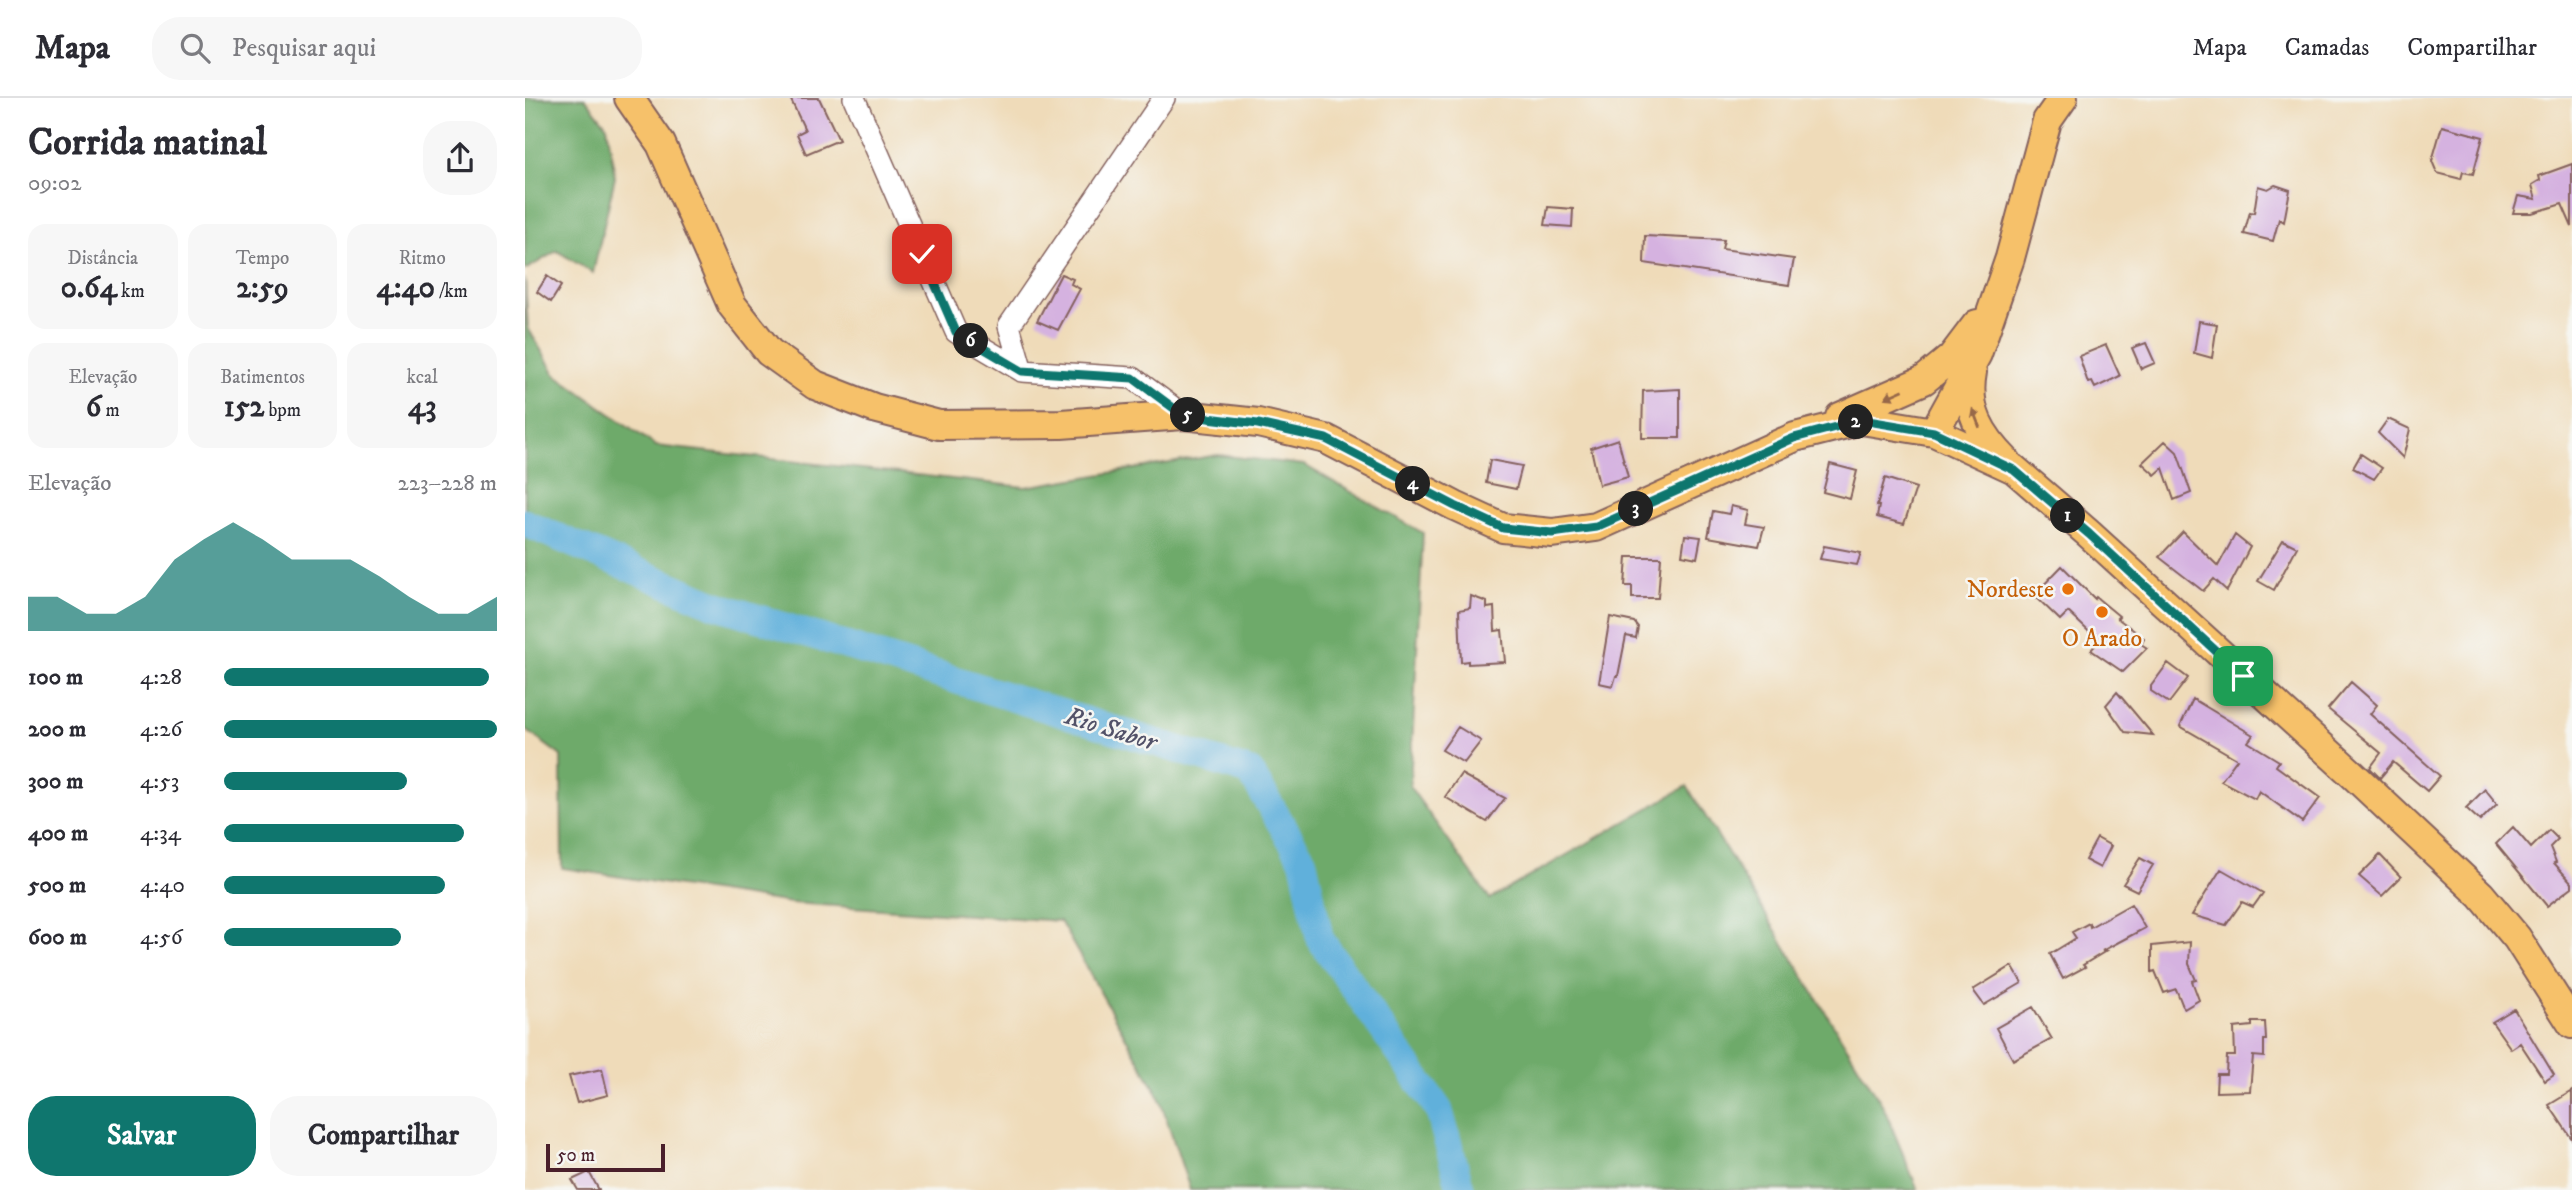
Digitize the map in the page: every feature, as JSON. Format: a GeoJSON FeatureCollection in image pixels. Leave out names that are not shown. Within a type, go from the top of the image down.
{"type":"FeatureCollection","features":[{"type":"Feature","properties":{"kind":"main road"},"geometry":{"type":"LineString","coordinates":[[629,98],[661,144],[732,305],[769,352],[815,385],[873,408],[939,425],[1061,424],[1183,415],[1258,424],[1326,439],[1503,528],[1552,533],[1596,527],[1924,380],[1940,369],[1978,323],[2004,276]]}},
{"type":"Feature","properties":{"kind":"main road"},"geometry":{"type":"LineString","coordinates":[[2063,98],[2047,121],[2004,276],[1977,354],[1969,389],[1977,425],[1992,447],[2014,470],[2089,534],[2464,878],[2517,937],[2572,1024]]}},
{"type":"Feature","properties":{"kind":"main road"},"geometry":{"type":"LineString","coordinates":[[1934,432],[1977,354]]}},
{"type":"Feature","properties":{"kind":"main road"},"geometry":{"type":"LineString","coordinates":[[1934,432],[1940,369]]}},
{"type":"Feature","properties":{"kind":"main road"},"geometry":{"type":"LineString","coordinates":[[1794,438],[1862,420],[1934,432],[2014,470]]}},
{"type":"Feature","properties":{"kind":"street"},"geometry":{"type":"LineString","coordinates":[[854,98],[956,332],[1022,371],[1133,378],[1183,415]]}},
{"type":"Feature","properties":{"kind":"street"},"geometry":{"type":"LineString","coordinates":[[1022,371],[1009,326],[1164,98]]}},
{"type":"Feature","properties":{"kind":"green space"},"geometry":{"type":"Polygon","coordinates":[[[525,98],[585,98],[607,126],[615,177],[593,273],[557,251],[525,270],[525,98]]]}},
{"type":"Feature","properties":{"kind":"green space"},"geometry":{"type":"Polygon","coordinates":[[[525,278],[528,328],[555,374],[656,446],[1025,487],[1218,455],[1304,465],[1423,533],[1410,787],[1490,899],[1687,786],[1883,1106],[1918,1190],[1190,1190],[1158,1094],[1060,921],[791,903],[562,868],[561,756],[525,729],[525,278]]]}},
{"type":"Feature","properties":{"kind":"building"},"geometry":{"type":"Polygon","coordinates":[[[790,98],[819,98],[839,140],[806,154],[797,134],[805,130],[790,98]]]}},
{"type":"Feature","properties":{"kind":"building"},"geometry":{"type":"Polygon","coordinates":[[[2442,126],[2483,137],[2473,174],[2463,172],[2461,179],[2437,173],[2432,161],[2442,126]]]}},
{"type":"Feature","properties":{"kind":"building"},"geometry":{"type":"Polygon","coordinates":[[[2572,164],[2572,227],[2562,204],[2532,213],[2513,213],[2518,196],[2536,199],[2532,185],[2540,180],[2539,176],[2572,164]]]}},
{"type":"Feature","properties":{"kind":"building"},"geometry":{"type":"Polygon","coordinates":[[[2275,185],[2290,190],[2284,222],[2279,219],[2273,241],[2244,234],[2250,212],[2254,213],[2258,186],[2268,189],[2275,185]]]}},
{"type":"Feature","properties":{"kind":"building"},"geometry":{"type":"Polygon","coordinates":[[[1548,207],[1573,209],[1572,227],[1545,225],[1548,207]]]}},
{"type":"Feature","properties":{"kind":"building"},"geometry":{"type":"Polygon","coordinates":[[[1645,236],[1724,240],[1722,249],[1794,259],[1789,285],[1644,263],[1645,236]]]}},
{"type":"Feature","properties":{"kind":"building"},"geometry":{"type":"Polygon","coordinates":[[[1061,274],[1073,279],[1071,284],[1080,289],[1058,330],[1037,321],[1061,274]]]}},
{"type":"Feature","properties":{"kind":"building"},"geometry":{"type":"Polygon","coordinates":[[[547,276],[561,286],[551,302],[537,292],[547,276]]]}},
{"type":"Feature","properties":{"kind":"building"},"geometry":{"type":"Polygon","coordinates":[[[2199,321],[2217,324],[2212,358],[2194,353],[2199,321]]]}},
{"type":"Feature","properties":{"kind":"building"},"geometry":{"type":"Polygon","coordinates":[[[2146,343],[2155,363],[2141,369],[2132,348],[2146,343]]]}},
{"type":"Feature","properties":{"kind":"building"},"geometry":{"type":"Polygon","coordinates":[[[2106,345],[2120,376],[2095,388],[2092,382],[2088,383],[2079,356],[2106,345]]]}},
{"type":"Feature","properties":{"kind":"building"},"geometry":{"type":"Polygon","coordinates":[[[1680,389],[1680,438],[1642,438],[1643,391],[1680,389]]]}},
{"type":"Feature","properties":{"kind":"building"},"geometry":{"type":"Polygon","coordinates":[[[2388,419],[2410,429],[2403,458],[2378,433],[2388,419]]]}},
{"type":"Feature","properties":{"kind":"building"},"geometry":{"type":"Polygon","coordinates":[[[1618,439],[1628,477],[1599,485],[1591,448],[1618,439]]]}},
{"type":"Feature","properties":{"kind":"building"},"geometry":{"type":"Polygon","coordinates":[[[2165,441],[2177,452],[2191,493],[2174,500],[2163,468],[2155,475],[2142,463],[2165,441]]]}},
{"type":"Feature","properties":{"kind":"building"},"geometry":{"type":"Polygon","coordinates":[[[2361,454],[2382,468],[2374,479],[2353,468],[2361,454]]]}},
{"type":"Feature","properties":{"kind":"building"},"geometry":{"type":"Polygon","coordinates":[[[1490,460],[1522,466],[1516,489],[1486,483],[1490,460]]]}},
{"type":"Feature","properties":{"kind":"building"},"geometry":{"type":"Polygon","coordinates":[[[1830,464],[1857,471],[1850,499],[1823,492],[1830,464]]]}},
{"type":"Feature","properties":{"kind":"building"},"geometry":{"type":"Polygon","coordinates":[[[1885,478],[1916,488],[1904,524],[1877,517],[1877,506],[1885,478]]]}},
{"type":"Feature","properties":{"kind":"building"},"geometry":{"type":"Polygon","coordinates":[[[1731,506],[1748,510],[1745,524],[1764,527],[1759,546],[1708,537],[1713,511],[1729,514],[1731,506]]]}},
{"type":"Feature","properties":{"kind":"building"},"geometry":{"type":"Polygon","coordinates":[[[2183,532],[2218,566],[2235,535],[2250,547],[2227,591],[2214,579],[2203,591],[2159,557],[2183,532]]]}},
{"type":"Feature","properties":{"kind":"building"},"geometry":{"type":"Polygon","coordinates":[[[1685,535],[1701,537],[1697,558],[1682,555],[1685,535]]]}},
{"type":"Feature","properties":{"kind":"building"},"geometry":{"type":"Polygon","coordinates":[[[2283,540],[2297,547],[2274,590],[2258,581],[2283,540]]]}},
{"type":"Feature","properties":{"kind":"building"},"geometry":{"type":"Polygon","coordinates":[[[1824,546],[1861,553],[1857,565],[1820,559],[1824,546]]]}},
{"type":"Feature","properties":{"kind":"building"},"geometry":{"type":"Polygon","coordinates":[[[1627,557],[1661,557],[1658,598],[1632,598],[1632,586],[1625,586],[1627,557]]]}},
{"type":"Feature","properties":{"kind":"building"},"geometry":{"type":"Polygon","coordinates":[[[2062,566],[2095,599],[2096,597],[2119,616],[2117,618],[2144,638],[2141,644],[2147,648],[2123,672],[2091,650],[2099,641],[2068,612],[2060,620],[2034,595],[2062,566]]]}},
{"type":"Feature","properties":{"kind":"building"},"geometry":{"type":"Polygon","coordinates":[[[1471,596],[1487,602],[1487,608],[1494,607],[1495,631],[1502,630],[1505,662],[1461,662],[1459,610],[1470,608],[1471,596]]]}},
{"type":"Feature","properties":{"kind":"building"},"geometry":{"type":"Polygon","coordinates":[[[1610,617],[1634,622],[1638,627],[1636,638],[1626,636],[1618,676],[1613,686],[1599,683],[1610,617]]]}},
{"type":"Feature","properties":{"kind":"building"},"geometry":{"type":"Polygon","coordinates":[[[2168,663],[2188,678],[2169,703],[2151,691],[2151,686],[2168,663]]]}},
{"type":"Feature","properties":{"kind":"building"},"geometry":{"type":"Polygon","coordinates":[[[2351,682],[2377,705],[2370,714],[2440,776],[2427,791],[2393,762],[2380,778],[2370,768],[2381,753],[2328,709],[2351,682]]]}},
{"type":"Feature","properties":{"kind":"building"},"geometry":{"type":"Polygon","coordinates":[[[2117,692],[2153,735],[2125,732],[2106,705],[2117,692]]]}},
{"type":"Feature","properties":{"kind":"building"},"geometry":{"type":"Polygon","coordinates":[[[2193,699],[2253,735],[2248,742],[2279,761],[2276,766],[2320,798],[2302,822],[2259,791],[2255,799],[2221,781],[2237,759],[2180,726],[2193,699]]]}},
{"type":"Feature","properties":{"kind":"building"},"geometry":{"type":"Polygon","coordinates":[[[1458,727],[1481,741],[1464,763],[1442,750],[1458,727]]]}},
{"type":"Feature","properties":{"kind":"building"},"geometry":{"type":"Polygon","coordinates":[[[1461,774],[1505,798],[1487,822],[1445,797],[1461,774]]]}},
{"type":"Feature","properties":{"kind":"building"},"geometry":{"type":"Polygon","coordinates":[[[2485,789],[2497,804],[2480,821],[2466,808],[2485,789]]]}},
{"type":"Feature","properties":{"kind":"building"},"geometry":{"type":"Polygon","coordinates":[[[2513,827],[2531,848],[2549,830],[2558,839],[2550,847],[2556,862],[2554,863],[2572,883],[2572,887],[2547,906],[2496,844],[2513,827]]]}},
{"type":"Feature","properties":{"kind":"building"},"geometry":{"type":"Polygon","coordinates":[[[2097,838],[2111,846],[2100,868],[2085,860],[2097,838]]]}},
{"type":"Feature","properties":{"kind":"building"},"geometry":{"type":"Polygon","coordinates":[[[2380,855],[2401,877],[2382,896],[2359,876],[2380,855]]]}},
{"type":"Feature","properties":{"kind":"building"},"geometry":{"type":"Polygon","coordinates":[[[2140,858],[2153,865],[2137,891],[2123,884],[2140,858]]]}},
{"type":"Feature","properties":{"kind":"building"},"geometry":{"type":"Polygon","coordinates":[[[2221,869],[2263,893],[2253,907],[2242,902],[2226,925],[2192,915],[2221,869]]]}},
{"type":"Feature","properties":{"kind":"building"},"geometry":{"type":"Polygon","coordinates":[[[2131,904],[2145,928],[2102,951],[2106,951],[2063,979],[2050,954],[2076,938],[2072,932],[2089,923],[2090,927],[2131,904]]]}},
{"type":"Feature","properties":{"kind":"building"},"geometry":{"type":"Polygon","coordinates":[[[2190,942],[2189,964],[2196,980],[2192,981],[2199,1000],[2184,1009],[2176,989],[2164,993],[2155,971],[2152,972],[2152,946],[2190,942]]]}},
{"type":"Feature","properties":{"kind":"building"},"geometry":{"type":"Polygon","coordinates":[[[2012,966],[2022,983],[1984,1005],[1973,990],[2012,966]]]}},
{"type":"Feature","properties":{"kind":"building"},"geometry":{"type":"Polygon","coordinates":[[[2033,1007],[2052,1039],[2013,1060],[1996,1028],[2033,1007]]]}},
{"type":"Feature","properties":{"kind":"building"},"geometry":{"type":"Polygon","coordinates":[[[2514,1009],[2554,1075],[2545,1081],[2520,1043],[2511,1049],[2492,1022],[2514,1009]]]}},
{"type":"Feature","properties":{"kind":"building"},"geometry":{"type":"Polygon","coordinates":[[[2252,1022],[2265,1022],[2266,1040],[2264,1057],[2253,1056],[2250,1091],[2216,1092],[2217,1074],[2226,1074],[2227,1056],[2235,1056],[2234,1028],[2252,1026],[2252,1022]]]}},
{"type":"Feature","properties":{"kind":"building"},"geometry":{"type":"Polygon","coordinates":[[[602,1069],[608,1095],[577,1103],[569,1076],[602,1069]]]}},
{"type":"Feature","properties":{"kind":"building"},"geometry":{"type":"Polygon","coordinates":[[[2572,1091],[2572,1139],[2549,1105],[2572,1091]]]}},
{"type":"Feature","properties":{"kind":"building"},"geometry":{"type":"Polygon","coordinates":[[[589,1172],[599,1190],[578,1190],[572,1180],[589,1172]]]}},
{"type":"Feature","properties":{"kind":"waterway","name":"Rio Sabor"},"geometry":{"type":"LineString","coordinates":[[525,523],[716,605],[1250,772],[1303,860],[1320,939],[1439,1110],[1461,1190]]}},
{"type":"Feature","properties":{"kind":"place","name":"Nordeste"},"geometry":{"type":"Point","coordinates":[2068,589]}},
{"type":"Feature","properties":{"kind":"place","name":"O Arado"},"geometry":{"type":"Point","coordinates":[2102,612]}},
{"type":"Feature","properties":{"kind":"route"},"geometry":{"type":"LineString","coordinates":[[922,254],[956,332],[1022,371],[1133,378],[1183,415],[1258,424],[1326,439],[1503,528],[1552,533],[1596,527],[1794,438],[1862,420],[1934,432],[2014,470],[2089,534],[2243,676]]}}]}
